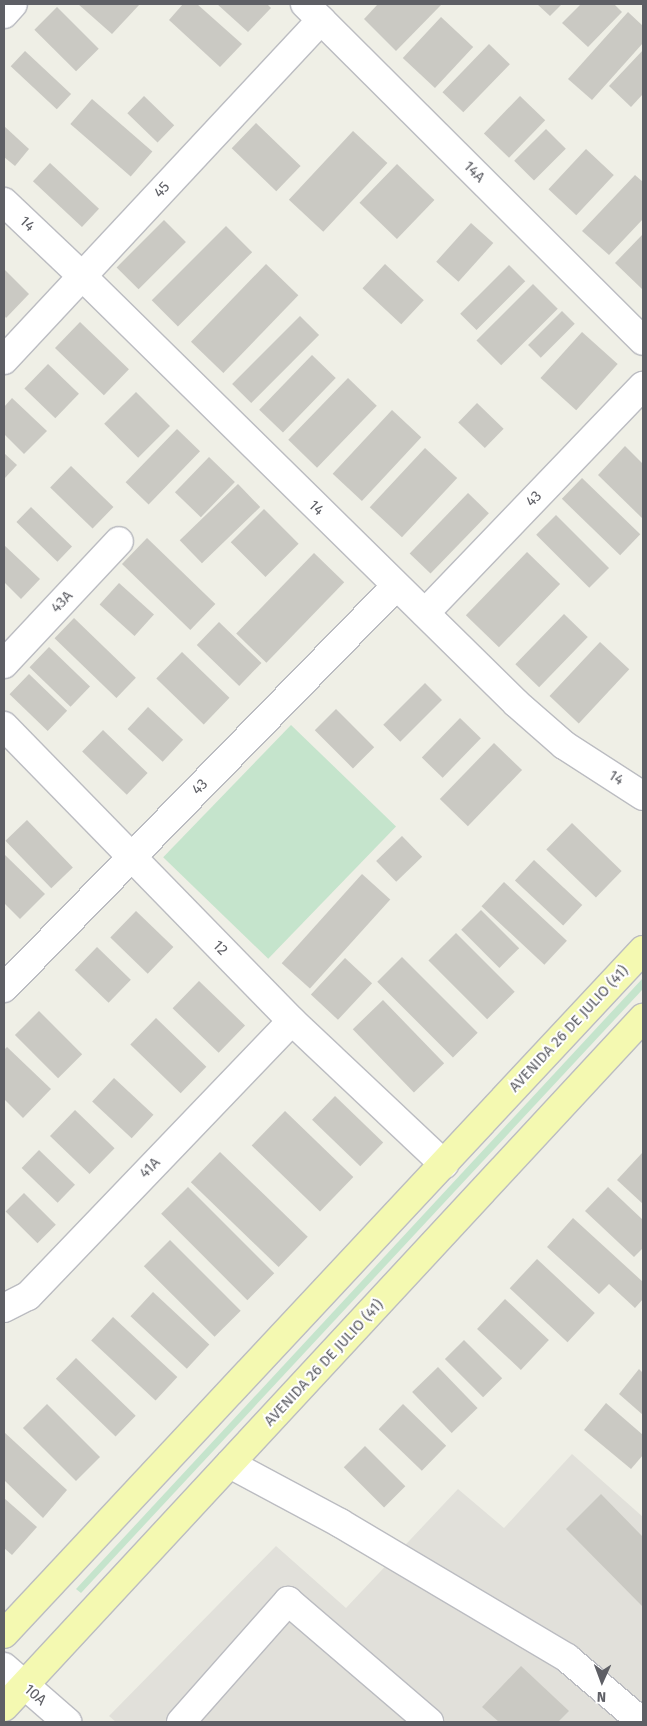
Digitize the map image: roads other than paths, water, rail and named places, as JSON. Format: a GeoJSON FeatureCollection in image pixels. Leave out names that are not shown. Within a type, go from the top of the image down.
{"type":"FeatureCollection","features":[{"type":"Feature","properties":{"kind":"main road","name":"AVENIDA 26 DE JULIO (41)"},"geometry":{"type":"LineString","coordinates":[[4,1634],[643,950]]}},
{"type":"Feature","properties":{"kind":"main road","name":"AVENIDA 26 DE JULIO (41)"},"geometry":{"type":"LineString","coordinates":[[4,1707],[643,1018]]}},
{"type":"Feature","properties":{"kind":"street"},"geometry":{"type":"LineString","coordinates":[[4,14],[13,4]]}},
{"type":"Feature","properties":{"kind":"street","name":"45"},"geometry":{"type":"LineString","coordinates":[[4,360],[82,276],[313,12]]}},
{"type":"Feature","properties":{"kind":"street","name":"14A"},"geometry":{"type":"LineString","coordinates":[[313,12],[643,341]]}},
{"type":"Feature","properties":{"kind":"street","name":"14"},"geometry":{"type":"LineString","coordinates":[[4,202],[82,276],[516,703],[564,744],[643,796]]}},
{"type":"Feature","properties":{"kind":"street","name":"43"},"geometry":{"type":"LineString","coordinates":[[426,613],[643,386]]}},
{"type":"Feature","properties":{"kind":"street","name":"43A"},"geometry":{"type":"LineString","coordinates":[[4,664],[119,541]]}},
{"type":"Feature","properties":{"kind":"street","name":"43"},"geometry":{"type":"LineString","coordinates":[[4,988],[396,586]]}},
{"type":"Feature","properties":{"kind":"street","name":"12"},"geometry":{"type":"LineString","coordinates":[[4,726],[292,1021],[444,1164]]}},
{"type":"Feature","properties":{"kind":"street","name":"41A"},"geometry":{"type":"LineString","coordinates":[[4,1308],[28,1296],[292,1021]]}},
{"type":"Feature","properties":{"kind":"street"},"geometry":{"type":"LineString","coordinates":[[230,1464],[340,1523],[567,1658],[642,1722]]}},
{"type":"Feature","properties":{"kind":"street"},"geometry":{"type":"LineString","coordinates":[[181,1722],[288,1601],[429,1722]]}},
{"type":"Feature","properties":{"kind":"street","name":"10A"},"geometry":{"type":"LineString","coordinates":[[4,1667],[67,1722]]}}]}
